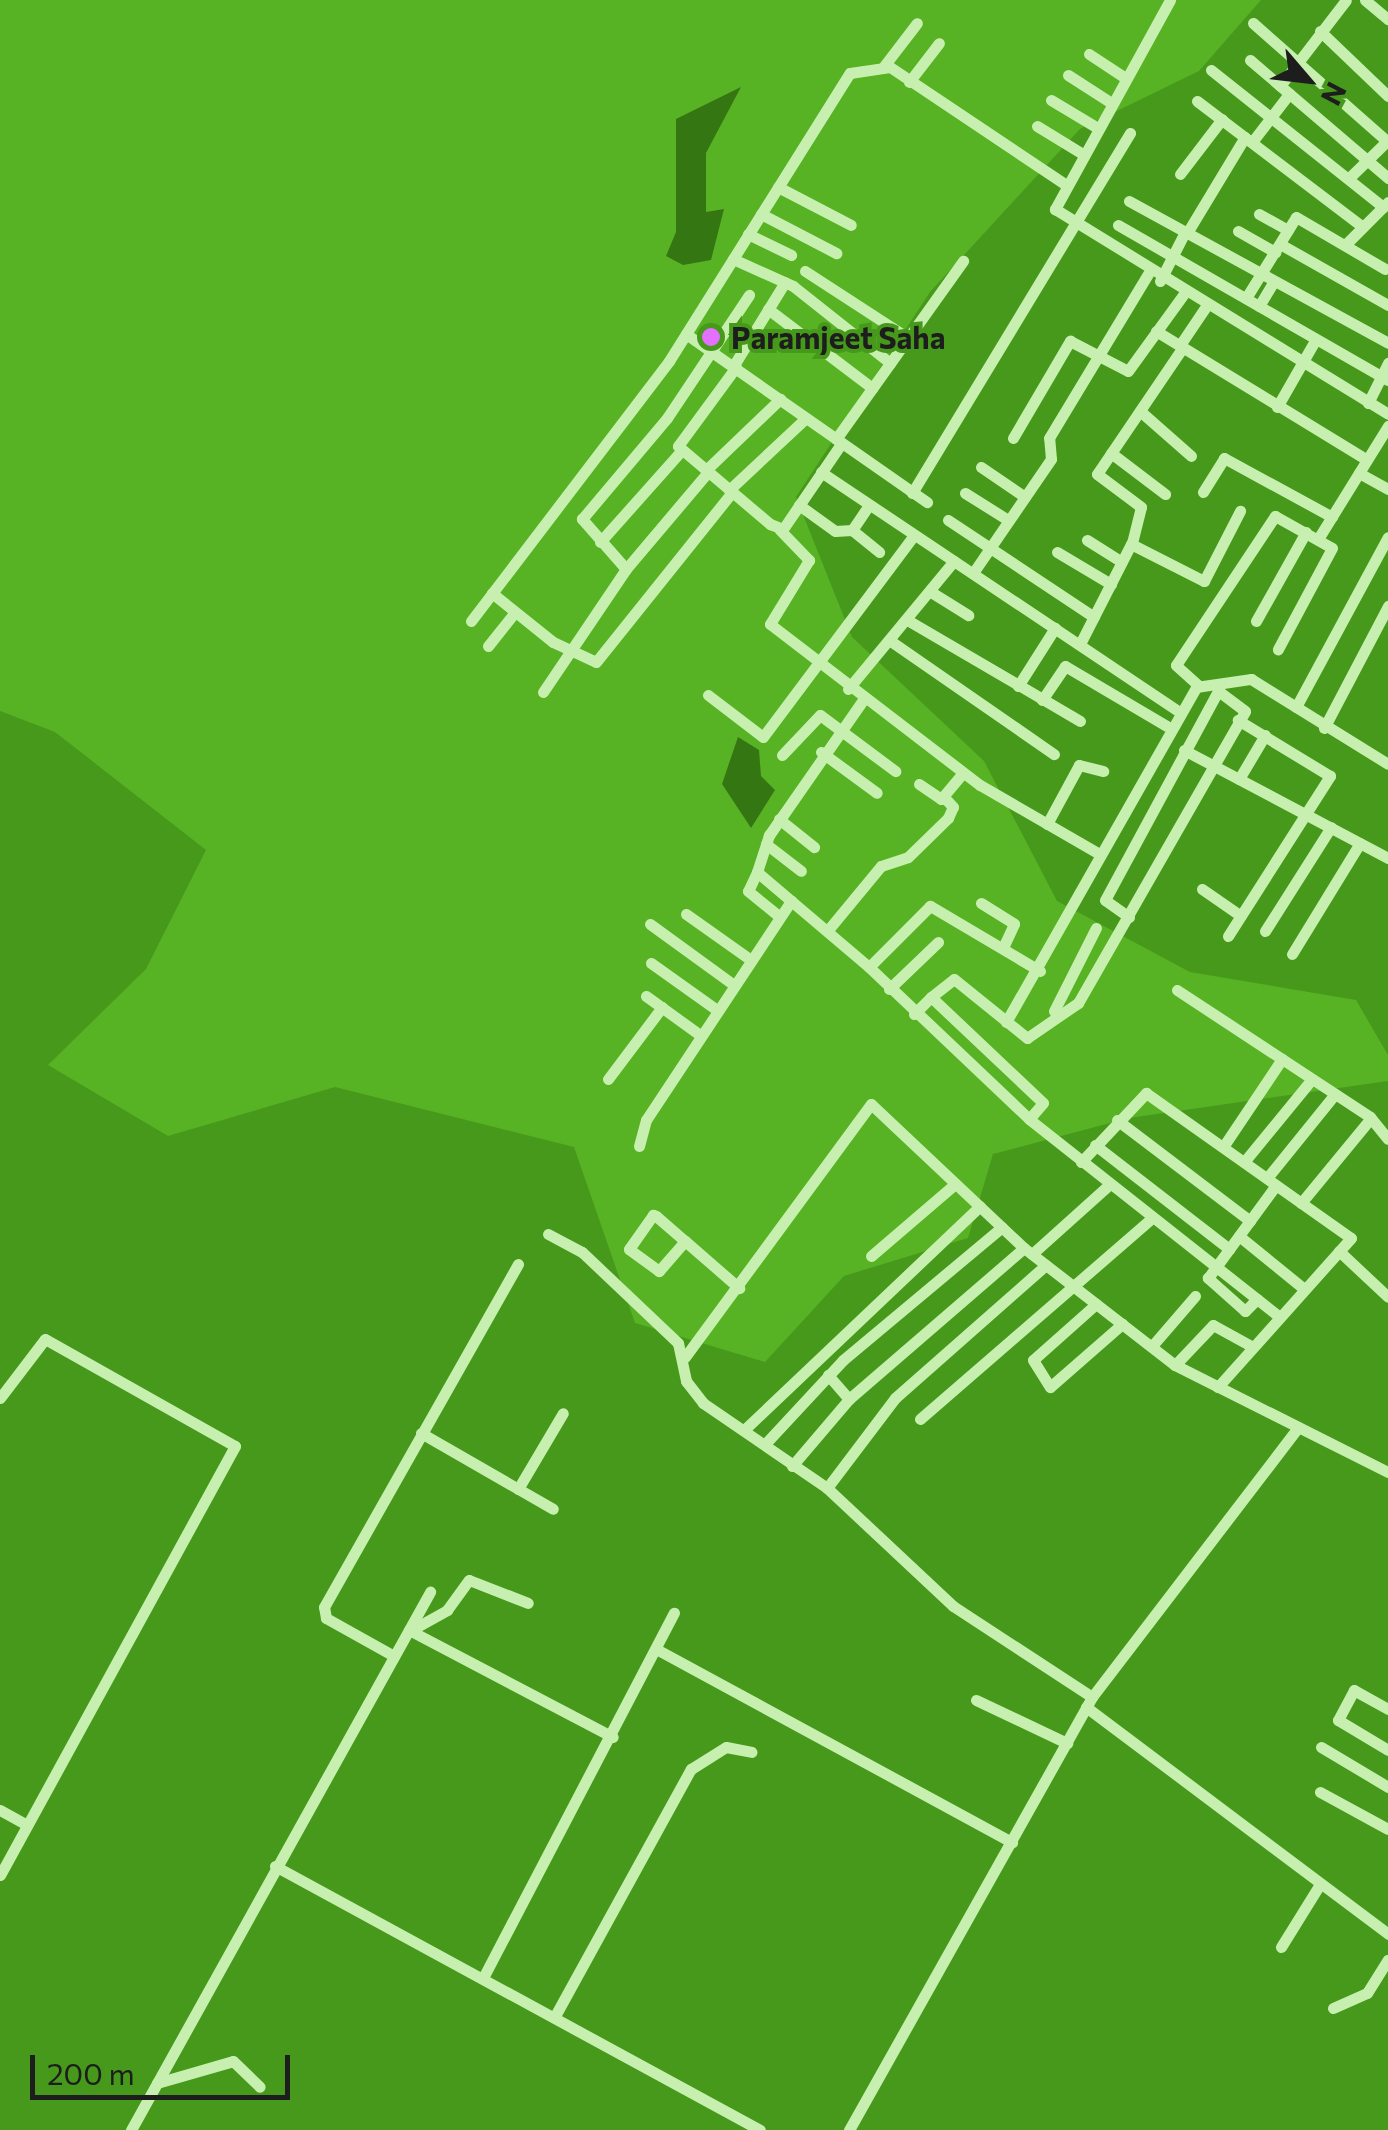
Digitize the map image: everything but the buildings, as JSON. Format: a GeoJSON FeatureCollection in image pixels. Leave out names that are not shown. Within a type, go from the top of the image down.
{"type":"FeatureCollection","features":[{"type":"Feature","properties":{"kind":"street"},"geometry":{"type":"LineString","coordinates":[[1170,0],[1081,154],[1055,209],[1183,295],[1388,414]]}},
{"type":"Feature","properties":{"kind":"street"},"geometry":{"type":"LineString","coordinates":[[973,574],[1025,498],[1098,356],[1172,256],[1249,139],[1272,116],[1297,61],[1346,0]]}},
{"type":"Feature","properties":{"kind":"street"},"geometry":{"type":"LineString","coordinates":[[1366,0],[1388,19]]}},
{"type":"Feature","properties":{"kind":"street"},"geometry":{"type":"LineString","coordinates":[[1253,22],[1388,141],[1349,178]]}},
{"type":"Feature","properties":{"kind":"street"},"geometry":{"type":"LineString","coordinates":[[471,620],[686,334],[844,78],[884,66],[916,23]]}},
{"type":"Feature","properties":{"kind":"street"},"geometry":{"type":"LineString","coordinates":[[1320,31],[1388,96]]}},
{"type":"Feature","properties":{"kind":"street"},"geometry":{"type":"LineString","coordinates":[[909,82],[940,43]]}},
{"type":"Feature","properties":{"kind":"street"},"geometry":{"type":"LineString","coordinates":[[1088,54],[1124,77]]}},
{"type":"Feature","properties":{"kind":"street"},"geometry":{"type":"LineString","coordinates":[[1250,60],[1388,178]]}},
{"type":"Feature","properties":{"kind":"street"},"geometry":{"type":"LineString","coordinates":[[884,66],[1065,184]]}},
{"type":"Feature","properties":{"kind":"street"},"geometry":{"type":"LineString","coordinates":[[1211,70],[1386,205],[1345,245]]}},
{"type":"Feature","properties":{"kind":"street"},"geometry":{"type":"LineString","coordinates":[[1068,75],[1110,102]]}},
{"type":"Feature","properties":{"kind":"street"},"geometry":{"type":"LineString","coordinates":[[1051,100],[1096,127]]}},
{"type":"Feature","properties":{"kind":"street"},"geometry":{"type":"LineString","coordinates":[[1197,101],[1363,227]]}},
{"type":"Feature","properties":{"kind":"street"},"geometry":{"type":"LineString","coordinates":[[1180,174],[1222,119]]}},
{"type":"Feature","properties":{"kind":"street"},"geometry":{"type":"LineString","coordinates":[[1037,126],[1081,154]]}},
{"type":"Feature","properties":{"kind":"street"},"geometry":{"type":"LineString","coordinates":[[912,493],[1130,133]]}},
{"type":"Feature","properties":{"kind":"street"},"geometry":{"type":"LineString","coordinates":[[778,187],[851,224]]}},
{"type":"Feature","properties":{"kind":"street"},"geometry":{"type":"LineString","coordinates":[[1130,201],[1388,343]]}},
{"type":"Feature","properties":{"kind":"street"},"geometry":{"type":"LineString","coordinates":[[761,214],[836,253]]}},
{"type":"Feature","properties":{"kind":"street"},"geometry":{"type":"LineString","coordinates":[[1259,214],[1288,230]]}},
{"type":"Feature","properties":{"kind":"street"},"geometry":{"type":"LineString","coordinates":[[1246,298],[1296,217],[1386,269]]}},
{"type":"Feature","properties":{"kind":"street"},"geometry":{"type":"LineString","coordinates":[[1118,225],[1316,338],[1386,373],[1368,403]]}},
{"type":"Feature","properties":{"kind":"street"},"geometry":{"type":"LineString","coordinates":[[1238,231],[1388,304]]}},
{"type":"Feature","properties":{"kind":"street"},"geometry":{"type":"LineString","coordinates":[[748,234],[791,255]]}},
{"type":"Feature","properties":{"kind":"street"},"geometry":{"type":"LineString","coordinates":[[732,259],[785,282],[890,363]]}},
{"type":"Feature","properties":{"kind":"street"},"geometry":{"type":"LineString","coordinates":[[780,530],[872,388],[963,261]]}},
{"type":"Feature","properties":{"kind":"street"},"geometry":{"type":"LineString","coordinates":[[805,270],[908,338]]}},
{"type":"Feature","properties":{"kind":"street"},"geometry":{"type":"LineString","coordinates":[[1259,306],[1274,280]]}},
{"type":"Feature","properties":{"kind":"street"},"geometry":{"type":"LineString","coordinates":[[600,542],[682,450],[785,282]]}},
{"type":"Feature","properties":{"kind":"street"},"geometry":{"type":"LineString","coordinates":[[626,569],[582,519],[713,349],[749,295]]}},
{"type":"Feature","properties":{"kind":"street"},"geometry":{"type":"LineString","coordinates":[[1013,438],[1070,341],[1128,371],[1183,295]]}},
{"type":"Feature","properties":{"kind":"street"},"geometry":{"type":"LineString","coordinates":[[1080,644],[1132,542],[1142,507],[1097,474],[1206,308]]}},
{"type":"Feature","properties":{"kind":"street"},"geometry":{"type":"LineString","coordinates":[[768,310],[872,388]]}},
{"type":"Feature","properties":{"kind":"street"},"geometry":{"type":"LineString","coordinates":[[1156,331],[1367,460]]}},
{"type":"Feature","properties":{"kind":"street"},"geometry":{"type":"LineString","coordinates":[[686,334],[713,349],[927,502]]}},
{"type":"Feature","properties":{"kind":"street"},"geometry":{"type":"LineString","coordinates":[[1278,407],[1316,338]]}},
{"type":"Feature","properties":{"kind":"street"},"geometry":{"type":"LineString","coordinates":[[543,692],[626,569],[707,471],[780,399]]}},
{"type":"Feature","properties":{"kind":"street"},"geometry":{"type":"LineString","coordinates":[[1140,411],[1191,456]]}},
{"type":"Feature","properties":{"kind":"street"},"geometry":{"type":"LineString","coordinates":[[492,593],[568,650],[596,662],[730,491],[806,418]]}},
{"type":"Feature","properties":{"kind":"street"},"geometry":{"type":"LineString","coordinates":[[1318,539],[1367,460],[1382,448],[1388,426]]}},
{"type":"Feature","properties":{"kind":"street"},"geometry":{"type":"LineString","coordinates":[[682,450],[780,530],[809,560],[768,622],[816,666],[963,773],[1096,852]]}},
{"type":"Feature","properties":{"kind":"street"},"geometry":{"type":"LineString","coordinates":[[1111,453],[1165,494]]}},
{"type":"Feature","properties":{"kind":"street"},"geometry":{"type":"LineString","coordinates":[[1203,492],[1224,458],[1332,517]]}},
{"type":"Feature","properties":{"kind":"street"},"geometry":{"type":"LineString","coordinates":[[981,467],[1025,498]]}},
{"type":"Feature","properties":{"kind":"street"},"geometry":{"type":"LineString","coordinates":[[821,472],[1176,710]]}},
{"type":"Feature","properties":{"kind":"street"},"geometry":{"type":"LineString","coordinates":[[1359,473],[1388,489]]}},
{"type":"Feature","properties":{"kind":"street"},"geometry":{"type":"LineString","coordinates":[[965,493],[1008,520]]}},
{"type":"Feature","properties":{"kind":"street"},"geometry":{"type":"LineString","coordinates":[[852,530],[870,505]]}},
{"type":"Feature","properties":{"kind":"street"},"geometry":{"type":"LineString","coordinates":[[798,506],[835,532],[852,530],[879,552]]}},
{"type":"Feature","properties":{"kind":"street"},"geometry":{"type":"LineString","coordinates":[[1132,542],[1204,581],[1226,546],[1240,510]]}},
{"type":"Feature","properties":{"kind":"street"},"geometry":{"type":"LineString","coordinates":[[1054,1011],[1081,1000],[1244,707],[1218,690],[1198,686],[1176,666],[1275,516],[1318,539],[1332,552],[1278,649]]}},
{"type":"Feature","properties":{"kind":"street"},"geometry":{"type":"LineString","coordinates":[[948,520],[1094,617]]}},
{"type":"Feature","properties":{"kind":"street"},"geometry":{"type":"LineString","coordinates":[[1256,621],[1306,532]]}},
{"type":"Feature","properties":{"kind":"street"},"geometry":{"type":"LineString","coordinates":[[708,695],[762,737],[914,535]]}},
{"type":"Feature","properties":{"kind":"street"},"geometry":{"type":"LineString","coordinates":[[1296,707],[1388,537]]}},
{"type":"Feature","properties":{"kind":"street"},"geometry":{"type":"LineString","coordinates":[[1088,540],[1122,562]]}},
{"type":"Feature","properties":{"kind":"street"},"geometry":{"type":"LineString","coordinates":[[1226,546],[1249,559]]}},
{"type":"Feature","properties":{"kind":"street"},"geometry":{"type":"LineString","coordinates":[[1057,552],[1111,584]]}},
{"type":"Feature","properties":{"kind":"street"},"geometry":{"type":"LineString","coordinates":[[848,689],[892,642],[954,562]]}},
{"type":"Feature","properties":{"kind":"street"},"geometry":{"type":"LineString","coordinates":[[931,592],[968,615]]}},
{"type":"Feature","properties":{"kind":"street"},"geometry":{"type":"LineString","coordinates":[[1324,728],[1388,606]]}},
{"type":"Feature","properties":{"kind":"street"},"geometry":{"type":"LineString","coordinates":[[488,646],[515,612]]}},
{"type":"Feature","properties":{"kind":"street"},"geometry":{"type":"LineString","coordinates":[[909,621],[1080,721]]}},
{"type":"Feature","properties":{"kind":"street"},"geometry":{"type":"LineString","coordinates":[[1018,686],[1055,628]]}},
{"type":"Feature","properties":{"kind":"street"},"geometry":{"type":"LineString","coordinates":[[892,642],[1054,754]]}},
{"type":"Feature","properties":{"kind":"street"},"geometry":{"type":"LineString","coordinates":[[1042,700],[1065,666],[1167,726]]}},
{"type":"Feature","properties":{"kind":"street"},"geometry":{"type":"LineString","coordinates":[[1128,917],[1105,900],[1218,690],[1245,678],[1388,764]]}},
{"type":"Feature","properties":{"kind":"street"},"geometry":{"type":"LineString","coordinates":[[1006,1022],[1040,971],[1096,852],[1176,710],[1198,686]]}},
{"type":"Feature","properties":{"kind":"street"},"geometry":{"type":"LineString","coordinates":[[780,916],[748,891],[766,844],[821,752],[864,700]]}},
{"type":"Feature","properties":{"kind":"street"},"geometry":{"type":"LineString","coordinates":[[782,755],[816,715],[840,728],[894,771]]}},
{"type":"Feature","properties":{"kind":"street"},"geometry":{"type":"LineString","coordinates":[[1228,936],[1308,815],[1329,774],[1238,720]]}},
{"type":"Feature","properties":{"kind":"street"},"geometry":{"type":"LineString","coordinates":[[1239,778],[1265,735]]}},
{"type":"Feature","properties":{"kind":"street"},"geometry":{"type":"LineString","coordinates":[[1184,750],[1388,858]]}},
{"type":"Feature","properties":{"kind":"street"},"geometry":{"type":"LineString","coordinates":[[821,752],[877,792]]}},
{"type":"Feature","properties":{"kind":"street"},"geometry":{"type":"LineString","coordinates":[[1047,824],[1080,765],[1103,771]]}},
{"type":"Feature","properties":{"kind":"street"},"geometry":{"type":"LineString","coordinates":[[944,797],[963,773]]}},
{"type":"Feature","properties":{"kind":"street"},"geometry":{"type":"LineString","coordinates":[[828,930],[882,866],[908,857],[948,818],[953,806],[920,784]]}},
{"type":"Feature","properties":{"kind":"street"},"geometry":{"type":"LineString","coordinates":[[778,819],[814,847]]}},
{"type":"Feature","properties":{"kind":"street"},"geometry":{"type":"LineString","coordinates":[[1265,930],[1331,827]]}},
{"type":"Feature","properties":{"kind":"street"},"geometry":{"type":"LineString","coordinates":[[1292,954],[1360,842]]}},
{"type":"Feature","properties":{"kind":"street"},"geometry":{"type":"LineString","coordinates":[[766,844],[801,871]]}},
{"type":"Feature","properties":{"kind":"street"},"geometry":{"type":"LineString","coordinates":[[758,872],[869,967],[914,1014],[1030,1120],[1150,1220],[1278,1316]]}},
{"type":"Feature","properties":{"kind":"street"},"geometry":{"type":"LineString","coordinates":[[1202,889],[1241,916]]}},
{"type":"Feature","properties":{"kind":"street"},"geometry":{"type":"LineString","coordinates":[[639,1146],[700,1035],[791,901]]}},
{"type":"Feature","properties":{"kind":"street"},"geometry":{"type":"LineString","coordinates":[[981,903],[1014,924],[1003,948]]}},
{"type":"Feature","properties":{"kind":"street"},"geometry":{"type":"LineString","coordinates":[[869,967],[930,906],[1040,971]]}},
{"type":"Feature","properties":{"kind":"street"},"geometry":{"type":"LineString","coordinates":[[686,914],[751,960]]}},
{"type":"Feature","properties":{"kind":"street"},"geometry":{"type":"LineString","coordinates":[[650,924],[734,985]]}},
{"type":"Feature","properties":{"kind":"street"},"geometry":{"type":"LineString","coordinates":[[914,1014],[954,978],[1029,1038],[1054,1011],[1096,928]]}},
{"type":"Feature","properties":{"kind":"street"},"geometry":{"type":"LineString","coordinates":[[889,989],[938,942]]}},
{"type":"Feature","properties":{"kind":"street"},"geometry":{"type":"LineString","coordinates":[[651,963],[717,1010]]}},
{"type":"Feature","properties":{"kind":"street"},"geometry":{"type":"LineString","coordinates":[[1177,990],[1371,1118],[1388,1139]]}},
{"type":"Feature","properties":{"kind":"street"},"geometry":{"type":"LineString","coordinates":[[646,996],[700,1035]]}},
{"type":"Feature","properties":{"kind":"street"},"geometry":{"type":"LineString","coordinates":[[931,997],[1043,1102],[1030,1120]]}},
{"type":"Feature","properties":{"kind":"street"},"geometry":{"type":"LineString","coordinates":[[608,1079],[662,1008]]}},
{"type":"Feature","properties":{"kind":"street"},"geometry":{"type":"LineString","coordinates":[[1224,1148],[1282,1059]]}},
{"type":"Feature","properties":{"kind":"street"},"geometry":{"type":"LineString","coordinates":[[1244,1162],[1312,1080]]}},
{"type":"Feature","properties":{"kind":"street"},"geometry":{"type":"LineString","coordinates":[[1081,1162],[1146,1093],[1352,1238],[1218,1387]]}},
{"type":"Feature","properties":{"kind":"street"},"geometry":{"type":"LineString","coordinates":[[1215,1268],[1336,1094]]}},
{"type":"Feature","properties":{"kind":"street"},"geometry":{"type":"LineString","coordinates":[[685,1357],[739,1288],[866,1105],[1028,1251],[1175,1365],[1388,1472]]}},
{"type":"Feature","properties":{"kind":"street"},"geometry":{"type":"LineString","coordinates":[[1301,1204],[1371,1118]]}},
{"type":"Feature","properties":{"kind":"street"},"geometry":{"type":"LineString","coordinates":[[1117,1120],[1250,1221]]}},
{"type":"Feature","properties":{"kind":"street"},"geometry":{"type":"LineString","coordinates":[[1096,1145],[1229,1249]]}},
{"type":"Feature","properties":{"kind":"street"},"geometry":{"type":"LineString","coordinates":[[871,1256],[955,1184]]}},
{"type":"Feature","properties":{"kind":"street"},"geometry":{"type":"LineString","coordinates":[[792,1466],[850,1399],[1108,1185]]}},
{"type":"Feature","properties":{"kind":"street"},"geometry":{"type":"LineString","coordinates":[[744,1430],[980,1206]]}},
{"type":"Feature","properties":{"kind":"street"},"geometry":{"type":"LineString","coordinates":[[685,1241],[658,1271],[629,1249],[651,1215],[685,1241],[739,1288]]}},
{"type":"Feature","properties":{"kind":"street"},"geometry":{"type":"LineString","coordinates":[[920,1419],[1150,1220]]}},
{"type":"Feature","properties":{"kind":"street"},"geometry":{"type":"LineString","coordinates":[[764,1444],[828,1375],[1002,1227]]}},
{"type":"Feature","properties":{"kind":"street"},"geometry":{"type":"LineString","coordinates":[[548,1234],[582,1252],[685,1357],[694,1395],[827,1488],[953,1606],[1089,1702],[1388,1934]]}},
{"type":"Feature","properties":{"kind":"street"},"geometry":{"type":"LineString","coordinates":[[1238,1236],[1303,1288]]}},
{"type":"Feature","properties":{"kind":"street"},"geometry":{"type":"LineString","coordinates":[[1339,1251],[1388,1298]]}},
{"type":"Feature","properties":{"kind":"street"},"geometry":{"type":"LineString","coordinates":[[394,1656],[322,1612],[518,1264]]}},
{"type":"Feature","properties":{"kind":"street"},"geometry":{"type":"LineString","coordinates":[[827,1488],[896,1398],[1046,1265]]}},
{"type":"Feature","properties":{"kind":"street"},"geometry":{"type":"LineString","coordinates":[[1152,1346],[1194,1296]]}},
{"type":"Feature","properties":{"kind":"street"},"geometry":{"type":"LineString","coordinates":[[1096,1304],[1033,1360],[1050,1387],[1122,1324]]}},
{"type":"Feature","properties":{"kind":"street"},"geometry":{"type":"LineString","coordinates":[[1175,1365],[1212,1325],[1251,1346]]}},
{"type":"Feature","properties":{"kind":"street"},"geometry":{"type":"LineString","coordinates":[[0,1398],[45,1339],[235,1446],[0,1874]]}},
{"type":"Feature","properties":{"kind":"street"},"geometry":{"type":"LineString","coordinates":[[828,1375],[850,1399]]}},
{"type":"Feature","properties":{"kind":"street"},"geometry":{"type":"LineString","coordinates":[[518,1489],[563,1413]]}},
{"type":"Feature","properties":{"kind":"street"},"geometry":{"type":"LineString","coordinates":[[849,2130],[1089,1702],[1298,1428]]}},
{"type":"Feature","properties":{"kind":"street"},"geometry":{"type":"LineString","coordinates":[[421,1433],[554,1509]]}},
{"type":"Feature","properties":{"kind":"street"},"geometry":{"type":"LineString","coordinates":[[411,1631],[469,1580],[528,1603]]}},
{"type":"Feature","properties":{"kind":"street"},"geometry":{"type":"LineString","coordinates":[[131,2130],[274,1866],[430,1592]]}},
{"type":"Feature","properties":{"kind":"street"},"geometry":{"type":"LineString","coordinates":[[484,1976],[613,1737],[674,1613]]}},
{"type":"Feature","properties":{"kind":"street"},"geometry":{"type":"LineString","coordinates":[[411,1631],[613,1737]]}},
{"type":"Feature","properties":{"kind":"street"},"geometry":{"type":"LineString","coordinates":[[658,1650],[1012,1842]]}},
{"type":"Feature","properties":{"kind":"street"},"geometry":{"type":"LineString","coordinates":[[1388,1709],[1353,1690],[1338,1720],[1388,1750]]}},
{"type":"Feature","properties":{"kind":"street"},"geometry":{"type":"LineString","coordinates":[[976,1700],[1067,1743]]}},
{"type":"Feature","properties":{"kind":"street"},"geometry":{"type":"LineString","coordinates":[[555,2016],[690,1768],[726,1746],[752,1752]]}},
{"type":"Feature","properties":{"kind":"street"},"geometry":{"type":"LineString","coordinates":[[1321,1747],[1388,1787]]}},
{"type":"Feature","properties":{"kind":"street"},"geometry":{"type":"LineString","coordinates":[[1320,1792],[1388,1829]]}},
{"type":"Feature","properties":{"kind":"street"},"geometry":{"type":"LineString","coordinates":[[0,1810],[27,1825]]}},
{"type":"Feature","properties":{"kind":"street"},"geometry":{"type":"LineString","coordinates":[[274,1866],[484,1976],[760,2130]]}},
{"type":"Feature","properties":{"kind":"street"},"geometry":{"type":"LineString","coordinates":[[1282,1947],[1320,1884]]}},
{"type":"Feature","properties":{"kind":"street"},"geometry":{"type":"LineString","coordinates":[[1333,2008],[1367,1993],[1388,1960]]}},
{"type":"Feature","properties":{"kind":"street"},"geometry":{"type":"LineString","coordinates":[[158,2083],[233,2061],[260,2086]]}},
{"type":"Feature","properties":{"kind":"shaded area"},"geometry":{"type":"Polygon","coordinates":[[[0,0],[1261,0],[1199,71],[1080,129],[930,292],[796,497],[852,637],[984,761],[1057,901],[1190,972],[1356,1000],[1388,1055],[1388,1081],[1129,1118],[993,1154],[968,1238],[844,1276],[765,1362],[635,1323],[574,1147],[335,1087],[168,1136],[48,1065],[146,969],[206,850],[55,732],[0,711],[0,0]]]}},
{"type":"Feature","properties":{"kind":"shaded area"},"geometry":{"type":"Polygon","coordinates":[[[741,87],[706,153],[706,212],[724,209],[711,260],[683,265],[666,256],[676,232],[676,119],[741,87]]]}},
{"type":"Feature","properties":{"kind":"shaded area"},"geometry":{"type":"Polygon","coordinates":[[[738,737],[759,750],[761,776],[775,790],[751,828],[722,784],[738,737]]]}},
{"type":"Feature","properties":{"kind":"place","name":"Paramjeet Saha"},"geometry":{"type":"Point","coordinates":[711,337]}}]}
